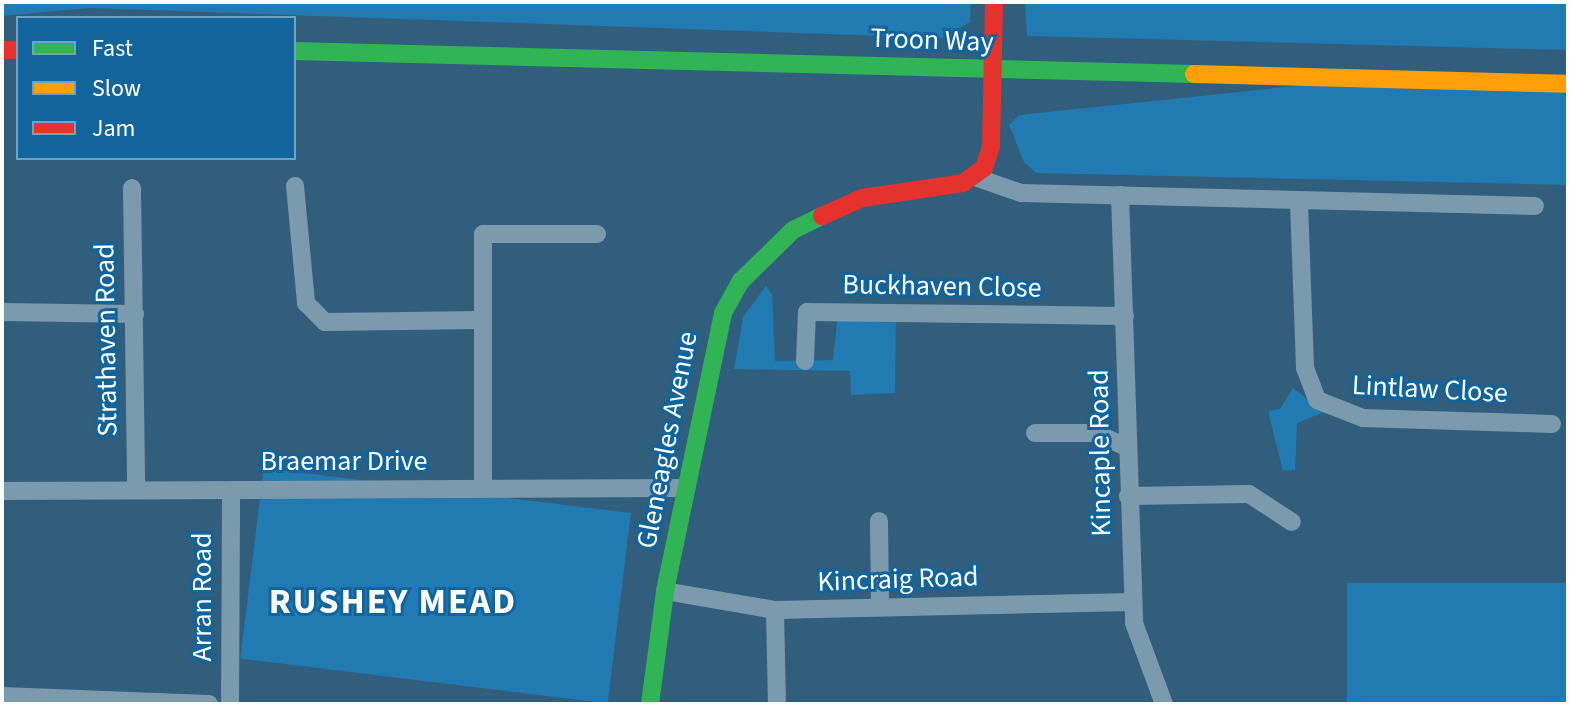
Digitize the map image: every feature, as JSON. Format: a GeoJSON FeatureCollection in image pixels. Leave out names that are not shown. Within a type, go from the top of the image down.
{"type":"FeatureCollection","features":[{"type":"Feature","properties":{"kind":"main road"},"geometry":{"type":"LineString","coordinates":[[975,177],[991,147],[994,2]]}},
{"type":"Feature","properties":{"kind":"main road","name":"Troon Way"},"geometry":{"type":"LineString","coordinates":[[296,51],[698,57],[994,70],[1568,84]]}},
{"type":"Feature","properties":{"kind":"main road","name":"Gleneagles Avenue"},"geometry":{"type":"LineString","coordinates":[[650,704],[665,591],[723,313],[765,254],[793,230],[850,202],[975,177]]}},
{"type":"Feature","properties":{"kind":"street"},"geometry":{"type":"LineString","coordinates":[[975,177],[1021,193],[1299,203],[1535,206]]}},
{"type":"Feature","properties":{"kind":"street"},"geometry":{"type":"LineString","coordinates":[[295,186],[306,303],[325,322],[483,320]]}},
{"type":"Feature","properties":{"kind":"street","name":"Strathaven Road"},"geometry":{"type":"LineString","coordinates":[[132,188],[136,490]]}},
{"type":"Feature","properties":{"kind":"street","name":"Kincaple Road"},"geometry":{"type":"LineString","coordinates":[[1120,195],[1133,602],[1148,671],[1164,704]]}},
{"type":"Feature","properties":{"kind":"street","name":"Lintlaw Close"},"geometry":{"type":"LineString","coordinates":[[1299,203],[1305,368],[1317,400],[1363,418],[1552,424]]}},
{"type":"Feature","properties":{"kind":"street"},"geometry":{"type":"LineString","coordinates":[[483,488],[483,234],[597,234]]}},
{"type":"Feature","properties":{"kind":"street"},"geometry":{"type":"LineString","coordinates":[[2,312],[135,314]]}},
{"type":"Feature","properties":{"kind":"street","name":"Buckhaven Close"},"geometry":{"type":"LineString","coordinates":[[805,361],[807,312],[1125,316]]}},
{"type":"Feature","properties":{"kind":"street"},"geometry":{"type":"LineString","coordinates":[[1035,433],[1095,433],[1127,447]]}},
{"type":"Feature","properties":{"kind":"street","name":"Braemar Drive"},"geometry":{"type":"LineString","coordinates":[[2,491],[686,488]]}},
{"type":"Feature","properties":{"kind":"street","name":"Arran Road"},"geometry":{"type":"LineString","coordinates":[[230,704],[231,490]]}},
{"type":"Feature","properties":{"kind":"street"},"geometry":{"type":"LineString","coordinates":[[1128,496],[1249,494],[1292,522]]}},
{"type":"Feature","properties":{"kind":"street"},"geometry":{"type":"LineString","coordinates":[[879,521],[880,607]]}},
{"type":"Feature","properties":{"kind":"street","name":"Kincraig Road"},"geometry":{"type":"LineString","coordinates":[[665,591],[775,610],[1133,602]]}},
{"type":"Feature","properties":{"kind":"street"},"geometry":{"type":"LineString","coordinates":[[775,610],[777,704]]}},
{"type":"Feature","properties":{"kind":"street"},"geometry":{"type":"LineString","coordinates":[[2,696],[209,704]]}},
{"type":"Feature","properties":{"kind":"shaded area"},"geometry":{"type":"Polygon","coordinates":[[[2,2],[971,2],[970,22],[942,38],[90,8],[2,16],[2,2]]]}},
{"type":"Feature","properties":{"kind":"shaded area"},"geometry":{"type":"Polygon","coordinates":[[[1025,2],[1568,2],[1568,50],[1027,36],[1025,2]]]}},
{"type":"Feature","properties":{"kind":"shaded area"},"geometry":{"type":"Polygon","coordinates":[[[1314,84],[1568,90],[1568,185],[1036,173],[1024,162],[1009,125],[1019,115],[1314,84]]]}},
{"type":"Feature","properties":{"kind":"shaded area"},"geometry":{"type":"Polygon","coordinates":[[[766,286],[772,294],[775,361],[833,360],[838,313],[896,313],[895,393],[851,395],[850,371],[734,369],[743,317],[766,286]]]}},
{"type":"Feature","properties":{"kind":"shaded area"},"geometry":{"type":"Polygon","coordinates":[[[1293,388],[1324,412],[1297,423],[1295,470],[1283,471],[1268,411],[1280,409],[1293,388]]]}},
{"type":"Feature","properties":{"kind":"shaded area"},"geometry":{"type":"Polygon","coordinates":[[[264,468],[631,513],[608,704],[240,658],[264,468]]]}},
{"type":"Feature","properties":{"kind":"shaded area"},"geometry":{"type":"Polygon","coordinates":[[[1347,583],[1568,583],[1568,704],[1347,704],[1347,583]]]}},
{"type":"Feature","properties":{"kind":"traffic: fast"},"geometry":{"type":"LineString","coordinates":[[296,51],[1194,74]]}},
{"type":"Feature","properties":{"kind":"traffic: fast"},"geometry":{"type":"LineString","coordinates":[[650,704],[665,591],[723,313],[741,281],[793,230],[822,216]]}},
{"type":"Feature","properties":{"kind":"traffic: slow"},"geometry":{"type":"LineString","coordinates":[[1194,74],[1568,84]]}},
{"type":"Feature","properties":{"kind":"traffic: jam"},"geometry":{"type":"LineString","coordinates":[[822,216],[862,198],[963,183],[984,168],[991,147],[994,2]]}},
{"type":"Feature","properties":{"kind":"traffic: jam"},"geometry":{"type":"LineString","coordinates":[[2,50],[16,50]]}},
{"type":"Feature","properties":{"kind":"district","name":"RUSHEY MEAD"},"geometry":{"type":"Point","coordinates":[393,602]}}]}
